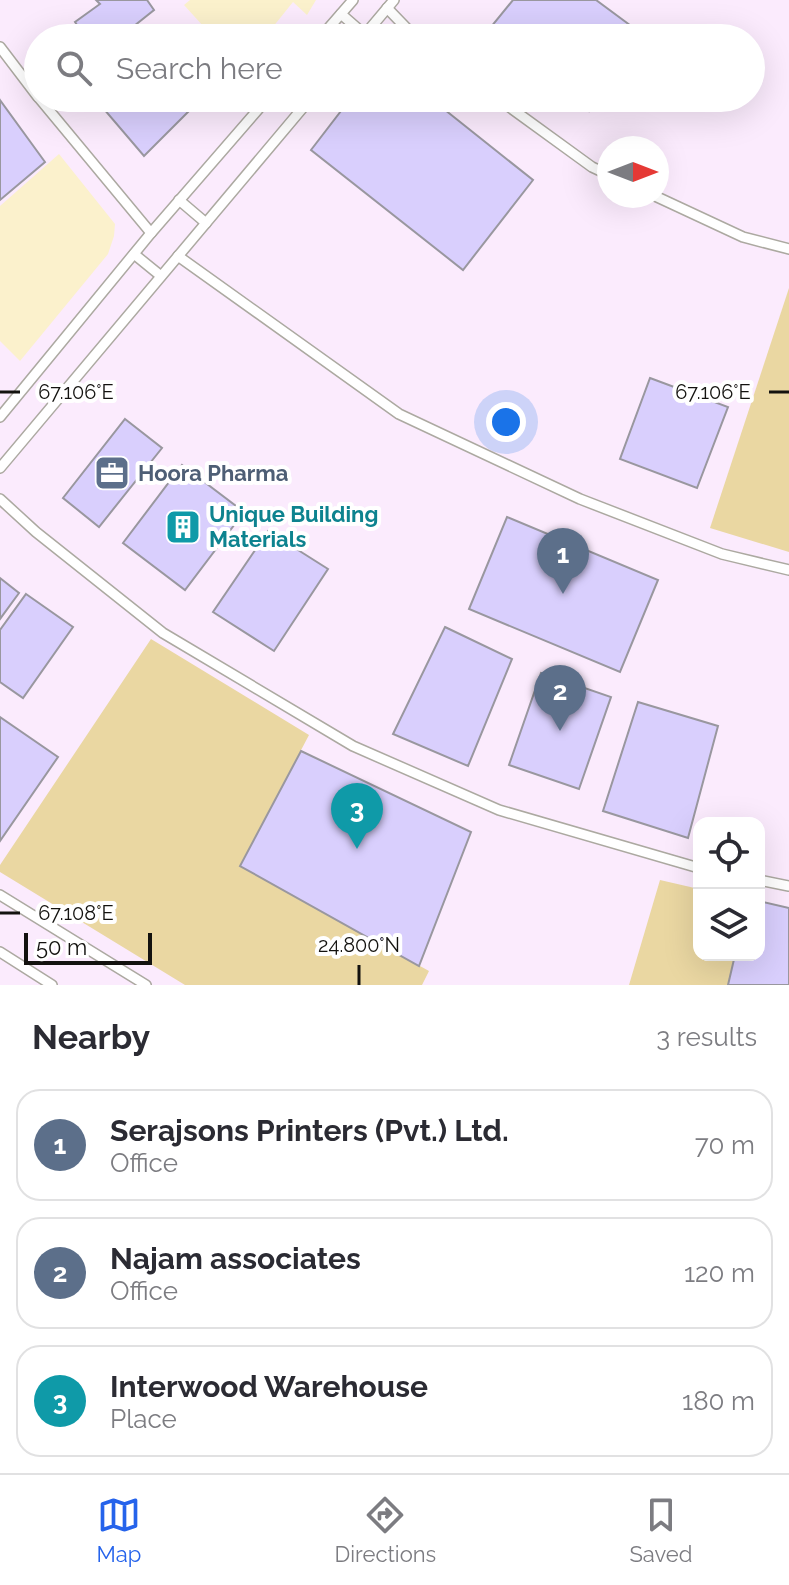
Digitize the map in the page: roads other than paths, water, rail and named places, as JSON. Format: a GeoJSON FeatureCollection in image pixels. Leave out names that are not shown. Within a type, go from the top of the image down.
{"type":"FeatureCollection","features":[{"type":"Feature","properties":{"kind":"lane"},"geometry":{"type":"LineString","coordinates":[[332,24],[353,0]]}},
{"type":"Feature","properties":{"kind":"lane"},"geometry":{"type":"LineString","coordinates":[[374,24],[391,4],[406,24]]}},
{"type":"Feature","properties":{"kind":"lane"},"geometry":{"type":"LineString","coordinates":[[341,14],[351,24]]}},
{"type":"Feature","properties":{"kind":"lane"},"geometry":{"type":"LineString","coordinates":[[0,47],[24,78]]}},
{"type":"Feature","properties":{"kind":"lane"},"geometry":{"type":"LineString","coordinates":[[51,112],[151,233]]}},
{"type":"Feature","properties":{"kind":"lane"},"geometry":{"type":"LineString","coordinates":[[0,417],[151,233],[256,112]]}},
{"type":"Feature","properties":{"kind":"lane"},"geometry":{"type":"LineString","coordinates":[[2,461],[299,112]]}},
{"type":"Feature","properties":{"kind":"lane"},"geometry":{"type":"LineString","coordinates":[[516,112],[597,169]]}},
{"type":"Feature","properties":{"kind":"lane"},"geometry":{"type":"LineString","coordinates":[[179,200],[206,223]]}},
{"type":"Feature","properties":{"kind":"lane"},"geometry":{"type":"LineString","coordinates":[[669,203],[743,237],[789,249]]}},
{"type":"Feature","properties":{"kind":"lane"},"geometry":{"type":"LineString","coordinates":[[134,254],[161,276]]}},
{"type":"Feature","properties":{"kind":"lane"},"geometry":{"type":"LineString","coordinates":[[178,256],[399,414],[580,499],[722,554],[789,570]]}},
{"type":"Feature","properties":{"kind":"lane"},"geometry":{"type":"LineString","coordinates":[[0,499],[36,532],[163,633],[353,746],[499,810],[693,866]]}},
{"type":"Feature","properties":{"kind":"lane"},"geometry":{"type":"LineString","coordinates":[[765,881],[789,886]]}},
{"type":"Feature","properties":{"kind":"lane"},"geometry":{"type":"LineString","coordinates":[[0,895],[146,985]]}},
{"type":"Feature","properties":{"kind":"lane"},"geometry":{"type":"LineString","coordinates":[[0,952],[52,985]]}},
{"type":"Feature","properties":{"kind":"place","name":"Hoora Pharma"},"geometry":{"type":"Point","coordinates":[112,473]}},
{"type":"Feature","properties":{"kind":"place","name":"Unique Building Materials"},"geometry":{"type":"Point","coordinates":[183,527]}},
{"type":"Feature","properties":{"kind":"place","name":"Serajsons Printers (Pvt.) Ltd."},"geometry":{"type":"Point","coordinates":[563,594]}},
{"type":"Feature","properties":{"kind":"place","name":"Najam associates"},"geometry":{"type":"Point","coordinates":[560,731]}},
{"type":"Feature","properties":{"kind":"place","name":"Interwood Warehouse"},"geometry":{"type":"Point","coordinates":[357,849]}}]}
